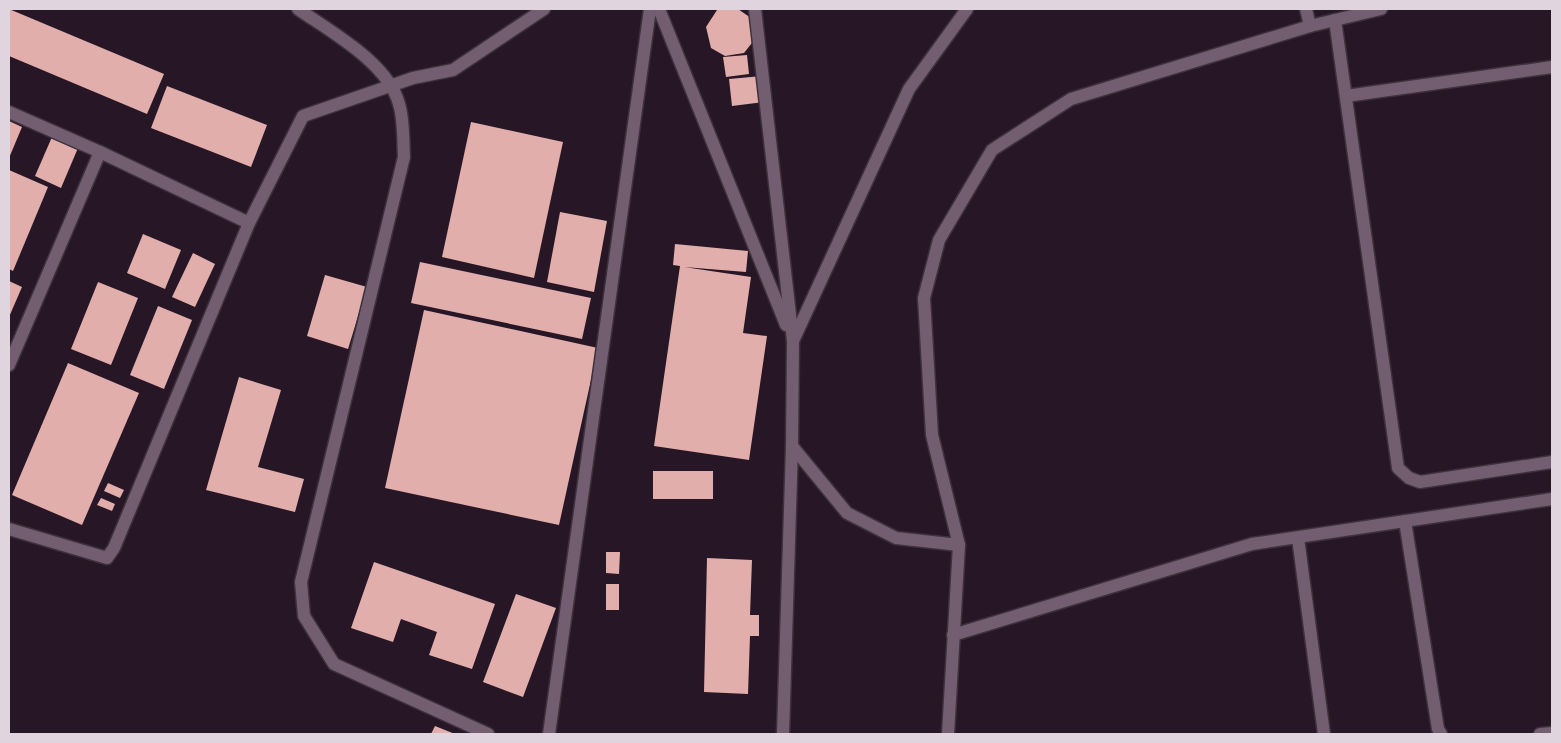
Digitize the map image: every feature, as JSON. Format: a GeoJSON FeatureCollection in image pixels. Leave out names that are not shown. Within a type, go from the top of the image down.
{"type":"FeatureCollection","features":[{"type":"Feature","properties":{"kind":"street"},"geometry":{"type":"LineString","coordinates":[[298,9],[366,58],[391,85],[399,104],[404,157],[301,582],[304,616],[334,664],[488,734]]}},
{"type":"Feature","properties":{"kind":"street"},"geometry":{"type":"LineString","coordinates":[[9,529],[107,558],[114,548],[249,223],[303,116],[391,85],[453,70],[544,9]]}},
{"type":"Feature","properties":{"kind":"street"},"geometry":{"type":"LineString","coordinates":[[549,734],[650,9]]}},
{"type":"Feature","properties":{"kind":"street"},"geometry":{"type":"LineString","coordinates":[[659,9],[793,341]]}},
{"type":"Feature","properties":{"kind":"street"},"geometry":{"type":"LineString","coordinates":[[755,9],[793,341],[792,446],[783,734]]}},
{"type":"Feature","properties":{"kind":"street"},"geometry":{"type":"LineString","coordinates":[[793,341],[909,89],[967,9]]}},
{"type":"Feature","properties":{"kind":"street"},"geometry":{"type":"LineString","coordinates":[[1306,9],[1310,26]]}},
{"type":"Feature","properties":{"kind":"street"},"geometry":{"type":"LineString","coordinates":[[948,734],[959,545],[932,436],[924,298],[939,240],[992,150],[1071,99],[1310,26],[1380,9]]}},
{"type":"Feature","properties":{"kind":"street"},"geometry":{"type":"LineString","coordinates":[[1335,20],[1398,468],[1409,478],[1420,482],[1552,462]]}},
{"type":"Feature","properties":{"kind":"street"},"geometry":{"type":"LineString","coordinates":[[1346,96],[1552,67]]}},
{"type":"Feature","properties":{"kind":"street"},"geometry":{"type":"LineString","coordinates":[[9,112],[100,152],[249,223]]}},
{"type":"Feature","properties":{"kind":"street"},"geometry":{"type":"LineString","coordinates":[[9,365],[100,152]]}},
{"type":"Feature","properties":{"kind":"street"},"geometry":{"type":"LineString","coordinates":[[792,446],[847,513],[896,538],[959,545]]}},
{"type":"Feature","properties":{"kind":"street"},"geometry":{"type":"LineString","coordinates":[[954,635],[1237,548],[1552,499]]}},
{"type":"Feature","properties":{"kind":"street"},"geometry":{"type":"LineString","coordinates":[[1406,521],[1438,729],[1441,734]]}},
{"type":"Feature","properties":{"kind":"street"},"geometry":{"type":"LineString","coordinates":[[1298,538],[1324,734]]}},
{"type":"Feature","properties":{"kind":"street"},"geometry":{"type":"LineString","coordinates":[[1540,734],[1552,733]]}},
{"type":"Feature","properties":{"kind":"building"},"geometry":{"type":"Polygon","coordinates":[[[9,9],[164,74],[147,114],[9,56],[9,9]]]}},
{"type":"Feature","properties":{"kind":"building"},"geometry":{"type":"Polygon","coordinates":[[[738,9],[751,18],[755,39],[744,53],[725,56],[711,48],[706,27],[717,10],[738,9]]]}},
{"type":"Feature","properties":{"kind":"building"},"geometry":{"type":"Polygon","coordinates":[[[747,55],[749,74],[726,77],[723,57],[747,55]]]}},
{"type":"Feature","properties":{"kind":"building"},"geometry":{"type":"Polygon","coordinates":[[[762,76],[765,102],[732,106],[729,79],[762,76]]]}},
{"type":"Feature","properties":{"kind":"building"},"geometry":{"type":"Polygon","coordinates":[[[167,86],[267,125],[251,167],[151,128],[167,86]]]}},
{"type":"Feature","properties":{"kind":"building"},"geometry":{"type":"Polygon","coordinates":[[[9,121],[22,127],[9,158],[9,121]]]}},
{"type":"Feature","properties":{"kind":"building"},"geometry":{"type":"Polygon","coordinates":[[[471,122],[563,142],[534,278],[442,257],[471,122]]]}},
{"type":"Feature","properties":{"kind":"building"},"geometry":{"type":"Polygon","coordinates":[[[52,137],[78,148],[61,188],[35,176],[52,137]]]}},
{"type":"Feature","properties":{"kind":"building"},"geometry":{"type":"Polygon","coordinates":[[[9,170],[48,187],[13,271],[9,269],[9,170]]]}},
{"type":"Feature","properties":{"kind":"building"},"geometry":{"type":"Polygon","coordinates":[[[560,212],[607,221],[594,292],[547,282],[560,212]]]}},
{"type":"Feature","properties":{"kind":"building"},"geometry":{"type":"Polygon","coordinates":[[[143,234],[181,250],[165,289],[127,273],[143,234]]]}},
{"type":"Feature","properties":{"kind":"building"},"geometry":{"type":"Polygon","coordinates":[[[675,244],[748,251],[746,272],[684,267],[751,277],[743,333],[767,336],[749,460],[654,446],[680,266],[673,265],[675,244]]]}},
{"type":"Feature","properties":{"kind":"building"},"geometry":{"type":"Polygon","coordinates":[[[193,253],[215,264],[195,307],[172,297],[193,253]]]}},
{"type":"Feature","properties":{"kind":"building"},"geometry":{"type":"Polygon","coordinates":[[[420,262],[591,298],[582,339],[411,303],[420,262]]]}},
{"type":"Feature","properties":{"kind":"building"},"geometry":{"type":"Polygon","coordinates":[[[325,275],[367,287],[348,349],[307,336],[325,275]]]}},
{"type":"Feature","properties":{"kind":"building"},"geometry":{"type":"Polygon","coordinates":[[[9,281],[22,287],[9,317],[9,281]]]}},
{"type":"Feature","properties":{"kind":"building"},"geometry":{"type":"Polygon","coordinates":[[[98,282],[138,298],[111,365],[71,349],[98,282]]]}},
{"type":"Feature","properties":{"kind":"building"},"geometry":{"type":"Polygon","coordinates":[[[158,306],[192,320],[164,389],[130,375],[158,306]]]}},
{"type":"Feature","properties":{"kind":"building"},"geometry":{"type":"Polygon","coordinates":[[[424,310],[598,348],[559,525],[385,488],[424,310]]]}},
{"type":"Feature","properties":{"kind":"building"},"geometry":{"type":"Polygon","coordinates":[[[68,363],[139,393],[82,525],[12,495],[68,363]]]}},
{"type":"Feature","properties":{"kind":"building"},"geometry":{"type":"Polygon","coordinates":[[[239,377],[281,390],[258,467],[304,479],[295,512],[206,490],[239,377]]]}},
{"type":"Feature","properties":{"kind":"building"},"geometry":{"type":"Polygon","coordinates":[[[653,471],[713,471],[713,499],[653,499],[653,471]]]}},
{"type":"Feature","properties":{"kind":"building"},"geometry":{"type":"Polygon","coordinates":[[[108,483],[124,490],[120,498],[104,491],[108,483]]]}},
{"type":"Feature","properties":{"kind":"building"},"geometry":{"type":"Polygon","coordinates":[[[101,498],[115,504],[112,511],[97,505],[101,498]]]}},
{"type":"Feature","properties":{"kind":"building"},"geometry":{"type":"Polygon","coordinates":[[[606,552],[620,552],[619,574],[606,573],[606,552]]]}},
{"type":"Feature","properties":{"kind":"building"},"geometry":{"type":"Polygon","coordinates":[[[707,558],[752,560],[750,615],[759,615],[759,636],[750,636],[748,694],[704,692],[707,558]]]}},
{"type":"Feature","properties":{"kind":"building"},"geometry":{"type":"Polygon","coordinates":[[[374,562],[495,604],[472,669],[429,655],[437,632],[401,619],[393,642],[351,628],[374,562]]]}},
{"type":"Feature","properties":{"kind":"building"},"geometry":{"type":"Polygon","coordinates":[[[606,584],[619,584],[619,610],[606,610],[606,584]]]}},
{"type":"Feature","properties":{"kind":"building"},"geometry":{"type":"Polygon","coordinates":[[[516,594],[556,608],[523,697],[483,682],[516,594]]]}},
{"type":"Feature","properties":{"kind":"building"},"geometry":{"type":"Polygon","coordinates":[[[435,726],[455,734],[431,734],[435,726]]]}}]}
